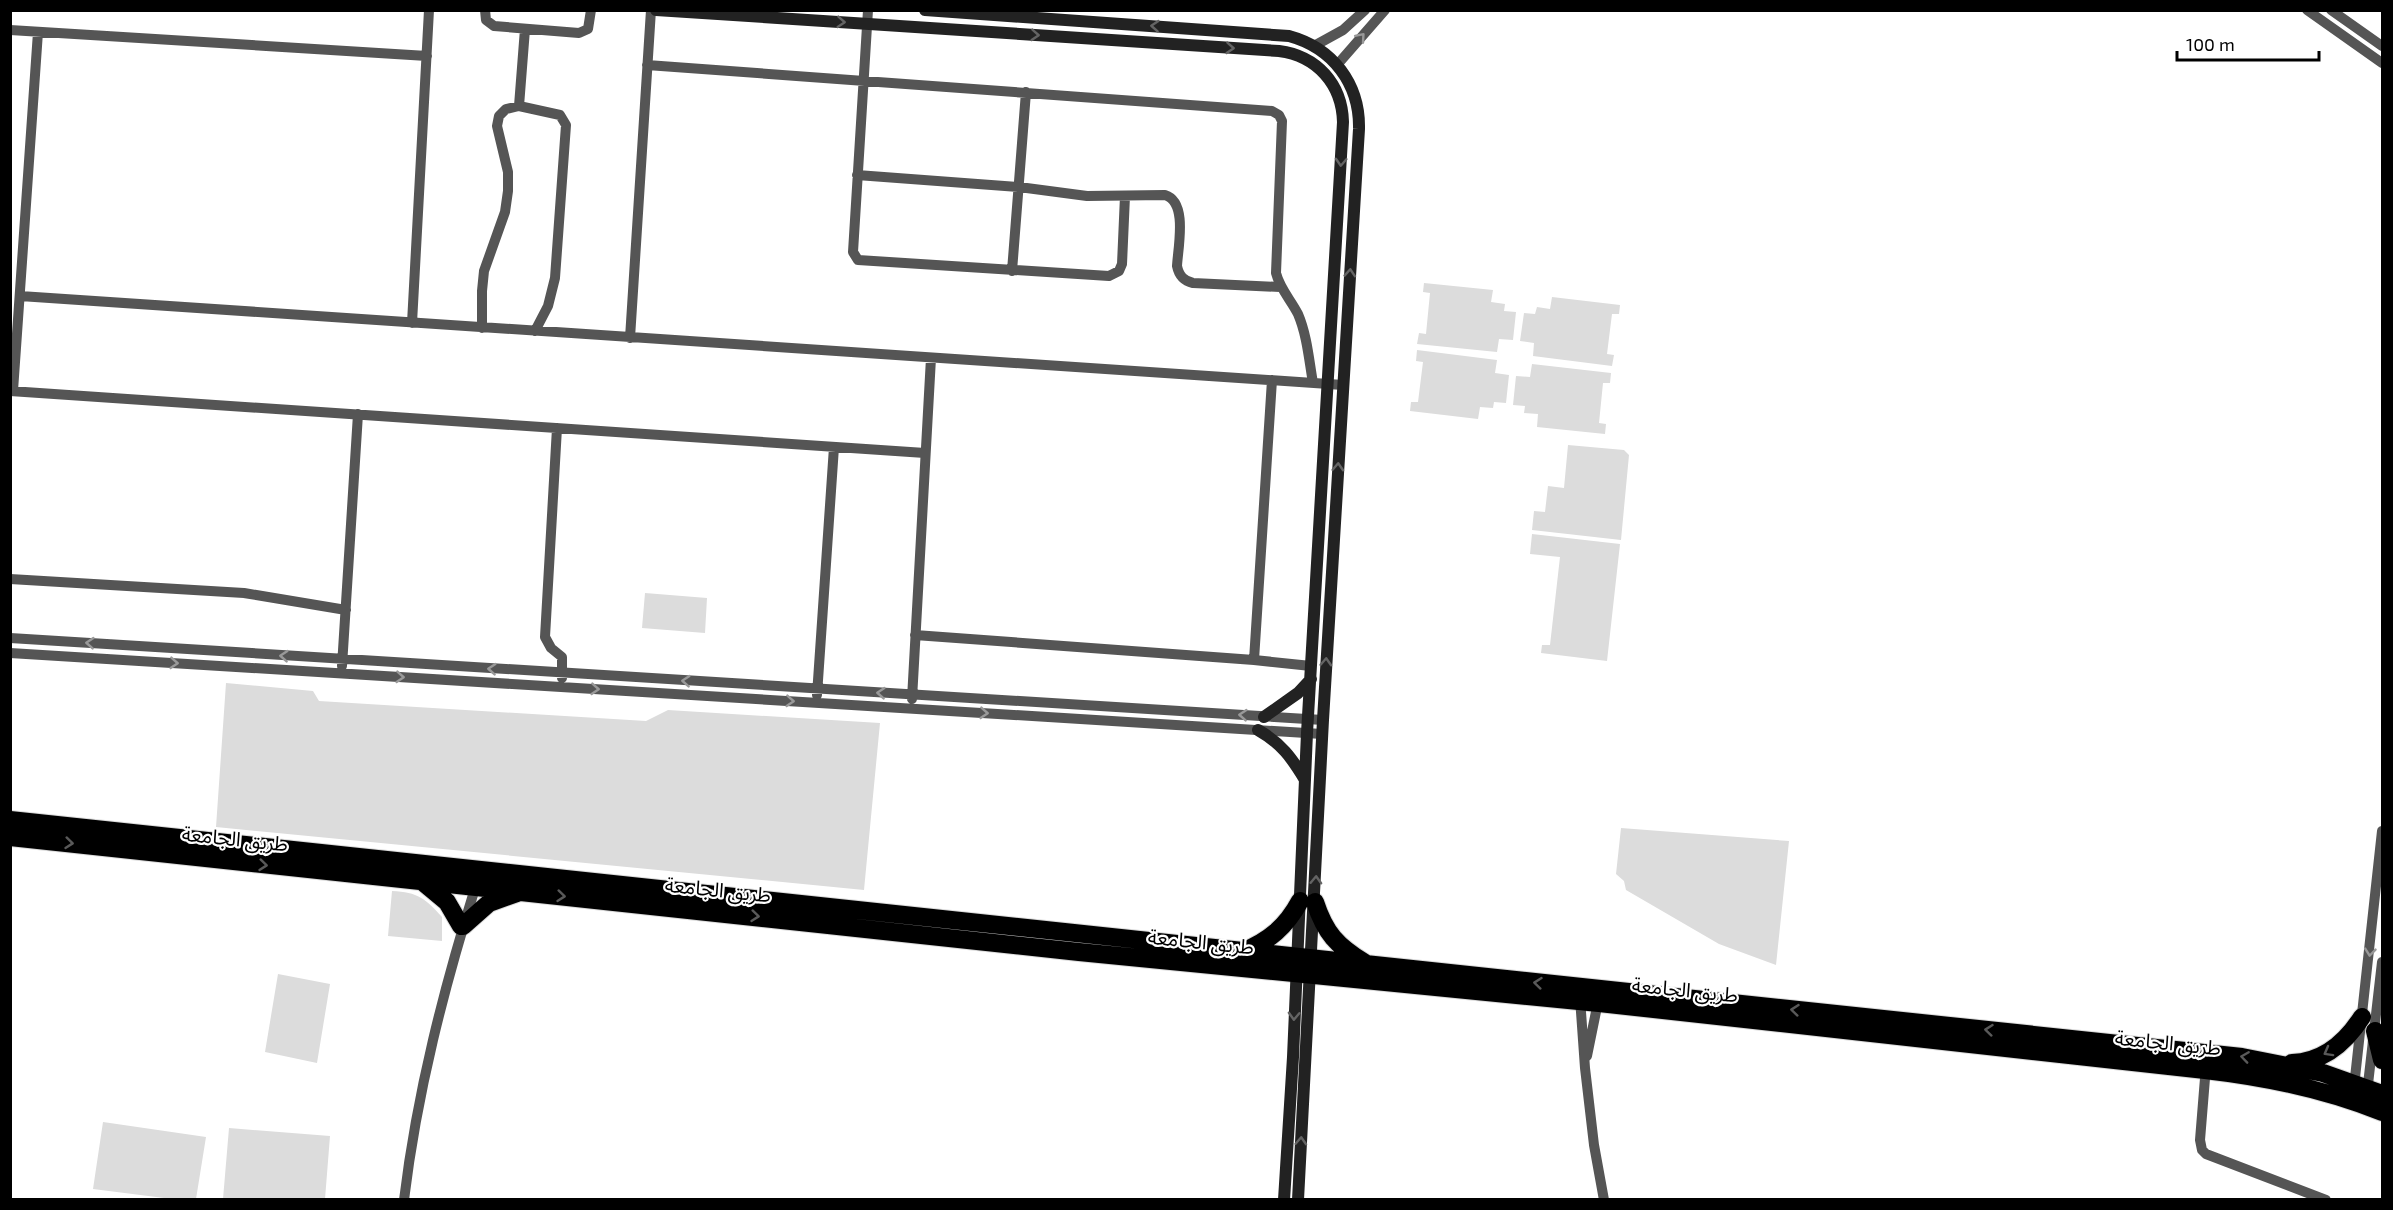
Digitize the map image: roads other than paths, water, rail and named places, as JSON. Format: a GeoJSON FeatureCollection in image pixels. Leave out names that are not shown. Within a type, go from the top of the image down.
{"type":"FeatureCollection","features":[{"type":"Feature","properties":{"kind":"highway","name":"طريق الجامعة"},"geometry":{"type":"LineString","coordinates":[[10,820],[473,878],[1134,949],[2206,1061],[2280,1063],[2367,1097]]}},
{"type":"Feature","properties":{"kind":"highway","name":"طريق الجامعة"},"geometry":{"type":"LineString","coordinates":[[10,837],[423,882],[473,878],[522,892],[834,916]]}},
{"type":"Feature","properties":{"kind":"highway"},"geometry":{"type":"LineString","coordinates":[[423,882],[447,902],[461,930],[489,903],[522,892]]}},
{"type":"Feature","properties":{"kind":"highway"},"geometry":{"type":"LineString","coordinates":[[1242,952],[1261,944],[1277,932],[1307,902],[1329,934],[1344,950],[1370,965]]}},
{"type":"Feature","properties":{"kind":"highway","name":"طريق الجامعة"},"geometry":{"type":"LineString","coordinates":[[1134,949],[1242,952],[1304,966],[1370,965],[1580,995]]}},
{"type":"Feature","properties":{"kind":"highway"},"geometry":{"type":"LineString","coordinates":[[2280,1063],[2300,1062],[2319,1057],[2368,1024],[2382,1060]]}},
{"type":"Feature","properties":{"kind":"highway","name":"طريق الجامعة"},"geometry":{"type":"LineString","coordinates":[[2206,1061],[2279,1081],[2367,1097]]}},
{"type":"Feature","properties":{"kind":"street"},"geometry":{"type":"LineString","coordinates":[[412,323],[429,10]]}},
{"type":"Feature","properties":{"kind":"street"},"geometry":{"type":"LineString","coordinates":[[485,10],[486,20],[494,26],[584,32],[590,24],[591,10]]}},
{"type":"Feature","properties":{"kind":"street"},"geometry":{"type":"LineString","coordinates":[[630,338],[651,10]]}},
{"type":"Feature","properties":{"kind":"street"},"geometry":{"type":"LineString","coordinates":[[656,10],[1279,51],[1307,59],[1327,75],[1338,95],[1344,122],[1307,734],[1305,780],[1307,902]]}},
{"type":"Feature","properties":{"kind":"street"},"geometry":{"type":"LineString","coordinates":[[868,10],[853,252],[858,260],[1105,277],[1116,273],[1122,264],[1125,196]]}},
{"type":"Feature","properties":{"kind":"street"},"geometry":{"type":"LineString","coordinates":[[926,10],[1280,35],[1314,46],[1337,65],[1353,90],[1358,109],[1359,129],[1323,720],[1307,902],[1298,1200]]}},
{"type":"Feature","properties":{"kind":"street"},"geometry":{"type":"LineString","coordinates":[[1307,59],[1314,46],[1343,30],[1365,10]]}},
{"type":"Feature","properties":{"kind":"street"},"geometry":{"type":"LineString","coordinates":[[1337,65],[1385,10]]}},
{"type":"Feature","properties":{"kind":"street"},"geometry":{"type":"LineString","coordinates":[[2307,10],[2382,63]]}},
{"type":"Feature","properties":{"kind":"street"},"geometry":{"type":"LineString","coordinates":[[2331,10],[2382,46]]}},
{"type":"Feature","properties":{"kind":"street"},"geometry":{"type":"LineString","coordinates":[[519,106],[525,28]]}},
{"type":"Feature","properties":{"kind":"street"},"geometry":{"type":"LineString","coordinates":[[10,30],[427,56]]}},
{"type":"Feature","properties":{"kind":"street"},"geometry":{"type":"LineString","coordinates":[[38,32],[20,296],[14,333],[12,391],[926,453]]}},
{"type":"Feature","properties":{"kind":"street"},"geometry":{"type":"LineString","coordinates":[[647,65],[1272,111],[1282,120],[1275,266],[1280,287],[1294,307],[1302,325],[1312,383]]}},
{"type":"Feature","properties":{"kind":"street"},"geometry":{"type":"LineString","coordinates":[[1338,95],[1353,90]]}},
{"type":"Feature","properties":{"kind":"street"},"geometry":{"type":"LineString","coordinates":[[1012,271],[1026,92]]}},
{"type":"Feature","properties":{"kind":"street"},"geometry":{"type":"LineString","coordinates":[[482,328],[484,270],[505,212],[508,191],[508,172],[497,126],[499,116],[506,109],[519,106],[560,115],[566,125],[555,278],[548,306],[535,331]]}},
{"type":"Feature","properties":{"kind":"street"},"geometry":{"type":"LineString","coordinates":[[857,175],[1019,187],[1064,194],[1165,195],[1176,201],[1180,213],[1177,266],[1179,274],[1185,280],[1193,283],[1280,287]]}},
{"type":"Feature","properties":{"kind":"street"},"geometry":{"type":"LineString","coordinates":[[20,296],[1343,385]]}},
{"type":"Feature","properties":{"kind":"street"},"geometry":{"type":"LineString","coordinates":[[911,708],[931,358]]}},
{"type":"Feature","properties":{"kind":"street"},"geometry":{"type":"LineString","coordinates":[[1254,660],[1272,380]]}},
{"type":"Feature","properties":{"kind":"street"},"geometry":{"type":"LineString","coordinates":[[342,673],[358,414]]}},
{"type":"Feature","properties":{"kind":"street"},"geometry":{"type":"LineString","coordinates":[[557,428],[545,637],[551,648],[562,657],[562,687]]}},
{"type":"Feature","properties":{"kind":"street"},"geometry":{"type":"LineString","coordinates":[[817,703],[834,447]]}},
{"type":"Feature","properties":{"kind":"street"},"geometry":{"type":"LineString","coordinates":[[10,579],[244,593],[346,610]]}},
{"type":"Feature","properties":{"kind":"street"},"geometry":{"type":"LineString","coordinates":[[915,635],[1254,660],[1311,673]]}},
{"type":"Feature","properties":{"kind":"street"},"geometry":{"type":"LineString","coordinates":[[10,638],[1323,720]]}},
{"type":"Feature","properties":{"kind":"street"},"geometry":{"type":"LineString","coordinates":[[10,653],[1322,734]]}},
{"type":"Feature","properties":{"kind":"street"},"geometry":{"type":"LineString","coordinates":[[1264,717],[1298,693],[1311,673]]}},
{"type":"Feature","properties":{"kind":"street"},"geometry":{"type":"LineString","coordinates":[[1258,730],[1274,739],[1286,750],[1305,780]]}},
{"type":"Feature","properties":{"kind":"street"},"geometry":{"type":"LineString","coordinates":[[2367,1097],[2368,1024],[2382,831]]}},
{"type":"Feature","properties":{"kind":"street"},"geometry":{"type":"LineString","coordinates":[[404,1200],[412,1137],[422,1085],[473,878]]}},
{"type":"Feature","properties":{"kind":"street"},"geometry":{"type":"LineString","coordinates":[[2367,1097],[2368,1024],[2382,962]]}},
{"type":"Feature","properties":{"kind":"street"},"geometry":{"type":"LineString","coordinates":[[1284,1200],[1304,966]]}},
{"type":"Feature","properties":{"kind":"street"},"geometry":{"type":"LineString","coordinates":[[1580,995],[1594,1146],[1604,1200]]}},
{"type":"Feature","properties":{"kind":"street"},"geometry":{"type":"LineString","coordinates":[[1585,1068],[1599,997]]}},
{"type":"Feature","properties":{"kind":"street"},"geometry":{"type":"LineString","coordinates":[[2206,1061],[2200,1140],[2202,1150],[2206,1154],[2326,1200]]}}]}
